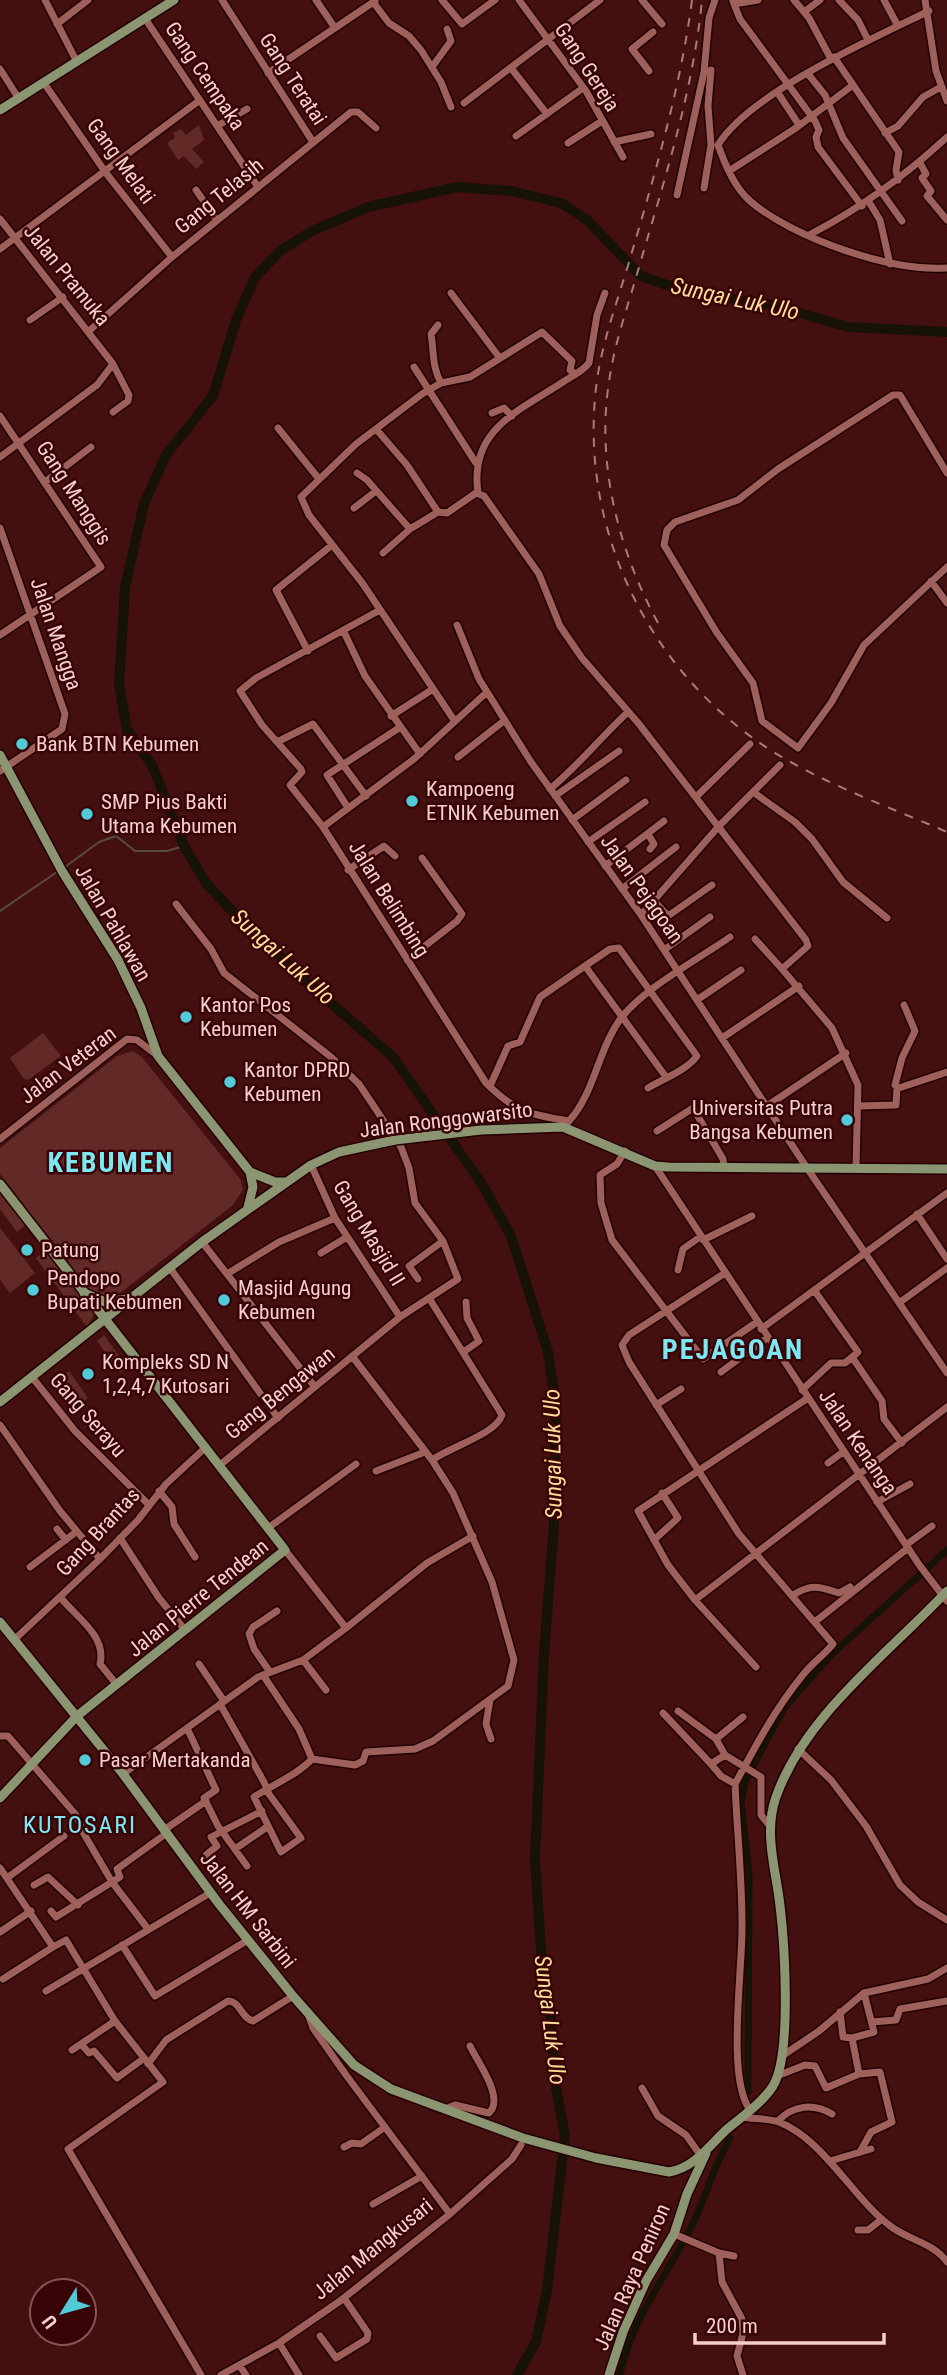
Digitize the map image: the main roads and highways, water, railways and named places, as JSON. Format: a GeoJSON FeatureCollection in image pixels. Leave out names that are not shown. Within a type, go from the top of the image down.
{"type":"FeatureCollection","features":[{"type":"Feature","properties":{"kind":"main road"},"geometry":{"type":"LineString","coordinates":[[0,110],[174,0]]}},
{"type":"Feature","properties":{"kind":"main road","name":"Jalan Pahlawan"},"geometry":{"type":"LineString","coordinates":[[0,755],[3,769],[118,960],[141,1008],[158,1056],[250,1171]]}},
{"type":"Feature","properties":{"kind":"main road","name":"Jalan Ronggowarsito"},"geometry":{"type":"LineString","coordinates":[[286,1182],[311,1165],[339,1152],[395,1140],[566,1124],[655,1166],[947,1169]]}},
{"type":"Feature","properties":{"kind":"main road"},"geometry":{"type":"LineString","coordinates":[[250,1171],[275,1182],[286,1182]]}},
{"type":"Feature","properties":{"kind":"main road"},"geometry":{"type":"LineString","coordinates":[[247,1209],[253,1187],[250,1171]]}},
{"type":"Feature","properties":{"kind":"main road"},"geometry":{"type":"LineString","coordinates":[[0,1402],[202,1242],[286,1182]]}},
{"type":"Feature","properties":{"kind":"main road","name":"Jalan Pierre Tendean"},"geometry":{"type":"LineString","coordinates":[[0,1184],[103,1321],[206,1447],[285,1550],[77,1716],[0,1798]]}},
{"type":"Feature","properties":{"kind":"main road"},"geometry":{"type":"LineString","coordinates":[[81,1291],[105,1303],[132,1298]]}},
{"type":"Feature","properties":{"kind":"main road"},"geometry":{"type":"LineString","coordinates":[[91,1330],[96,1311]]}},
{"type":"Feature","properties":{"kind":"main road"},"geometry":{"type":"LineString","coordinates":[[112,1330],[114,1312]]}},
{"type":"Feature","properties":{"kind":"main road"},"geometry":{"type":"LineString","coordinates":[[677,2171],[704,2152],[742,2118],[765,2096],[777,2076],[782,2056],[780,1918],[770,1826],[776,1797],[798,1749],[826,1714],[945,1596]]}},
{"type":"Feature","properties":{"kind":"main road","name":"Jalan HM Sarbini"},"geometry":{"type":"LineString","coordinates":[[0,1622],[123,1774],[210,1893],[293,1996],[366,2074],[391,2088],[526,2142],[659,2171],[677,2171]]}},
{"type":"Feature","properties":{"kind":"main road","name":"Jalan Raya Peniron"},"geometry":{"type":"LineString","coordinates":[[609,2375],[623,2332],[646,2281],[674,2234],[704,2152]]}},
{"type":"Feature","properties":{"kind":"main road","name":"Jalan Raya Peniron"},"geometry":{"type":"LineString","coordinates":[[677,2171],[687,2194]]}},
{"type":"Feature","properties":{"kind":"waterway","name":"Sungai Luk Ulo"},"geometry":{"type":"LineString","coordinates":[[517,2375],[536,2342],[547,2290],[565,2136],[556,2088],[550,2009],[541,1950],[535,1859],[544,1654],[554,1524],[556,1407],[548,1352],[511,1236],[482,1184],[393,1057],[309,984],[231,910],[206,883],[184,846],[152,765],[127,730],[119,684],[125,587],[144,504],[166,455],[213,396],[236,320],[255,277],[280,251],[312,231],[368,207],[457,187],[511,191],[561,203],[587,220],[641,276],[690,293],[773,305],[848,327],[947,332]]}},
{"type":"Feature","properties":{"kind":"waterway"},"geometry":{"type":"LineString","coordinates":[[65,867],[99,842],[116,836],[135,851],[167,851],[184,846]]}},
{"type":"Feature","properties":{"kind":"waterway"},"geometry":{"type":"LineString","coordinates":[[0,911],[57,872]]}},
{"type":"Feature","properties":{"kind":"waterway"},"geometry":{"type":"LineString","coordinates":[[748,2091],[749,1873],[741,1802],[745,1781],[784,1708],[832,1654],[947,1550]]}},
{"type":"Feature","properties":{"kind":"waterway"},"geometry":{"type":"LineString","coordinates":[[620,2375],[642,2314],[694,2221],[730,2138]]}},
{"type":"Feature","properties":{"kind":"railway"},"geometry":{"type":"LineString","coordinates":[[692,0],[667,127],[608,332],[597,380],[594,437],[599,493],[613,548],[635,599],[663,647],[699,690],[740,728],[806,770],[947,832]]}},
{"type":"Feature","properties":{"kind":"railway"},"geometry":{"type":"LineString","coordinates":[[658,623],[632,567],[614,507],[606,445],[606,413],[617,341],[667,172],[684,104],[702,0]]}},
{"type":"Feature","properties":{"kind":"place","name":"Bank BTN Kebumen"},"geometry":{"type":"Point","coordinates":[22,744]}},
{"type":"Feature","properties":{"kind":"place","name":"Kampoeng ETNIK Kebumen"},"geometry":{"type":"Point","coordinates":[412,801]}},
{"type":"Feature","properties":{"kind":"place","name":"SMP Pius Bakti Utama Kebumen"},"geometry":{"type":"Point","coordinates":[87,814]}},
{"type":"Feature","properties":{"kind":"place","name":"Kantor Pos Kebumen"},"geometry":{"type":"Point","coordinates":[186,1017]}},
{"type":"Feature","properties":{"kind":"place","name":"Kantor DPRD Kebumen"},"geometry":{"type":"Point","coordinates":[230,1082]}},
{"type":"Feature","properties":{"kind":"place","name":"Universitas Putra Bangsa Kebumen"},"geometry":{"type":"Point","coordinates":[847,1120]}},
{"type":"Feature","properties":{"kind":"place","name":"Patung"},"geometry":{"type":"Point","coordinates":[27,1250]}},
{"type":"Feature","properties":{"kind":"place","name":"Pendopo Bupati Kebumen"},"geometry":{"type":"Point","coordinates":[33,1290]}},
{"type":"Feature","properties":{"kind":"place","name":"Masjid Agung Kebumen"},"geometry":{"type":"Point","coordinates":[224,1300]}},
{"type":"Feature","properties":{"kind":"place","name":"Kompleks SD N 1,2,4,7 Kutosari"},"geometry":{"type":"Point","coordinates":[88,1374]}},
{"type":"Feature","properties":{"kind":"place","name":"Pasar Mertakanda"},"geometry":{"type":"Point","coordinates":[85,1760]}},
{"type":"Feature","properties":{"kind":"district","name":"KEBUMEN"},"geometry":{"type":"Point","coordinates":[111,1162]}},
{"type":"Feature","properties":{"kind":"district","name":"PEJAGOAN"},"geometry":{"type":"Point","coordinates":[733,1349]}},
{"type":"Feature","properties":{"kind":"district","name":"KUTOSARI"},"geometry":{"type":"Point","coordinates":[80,1825]}}]}
